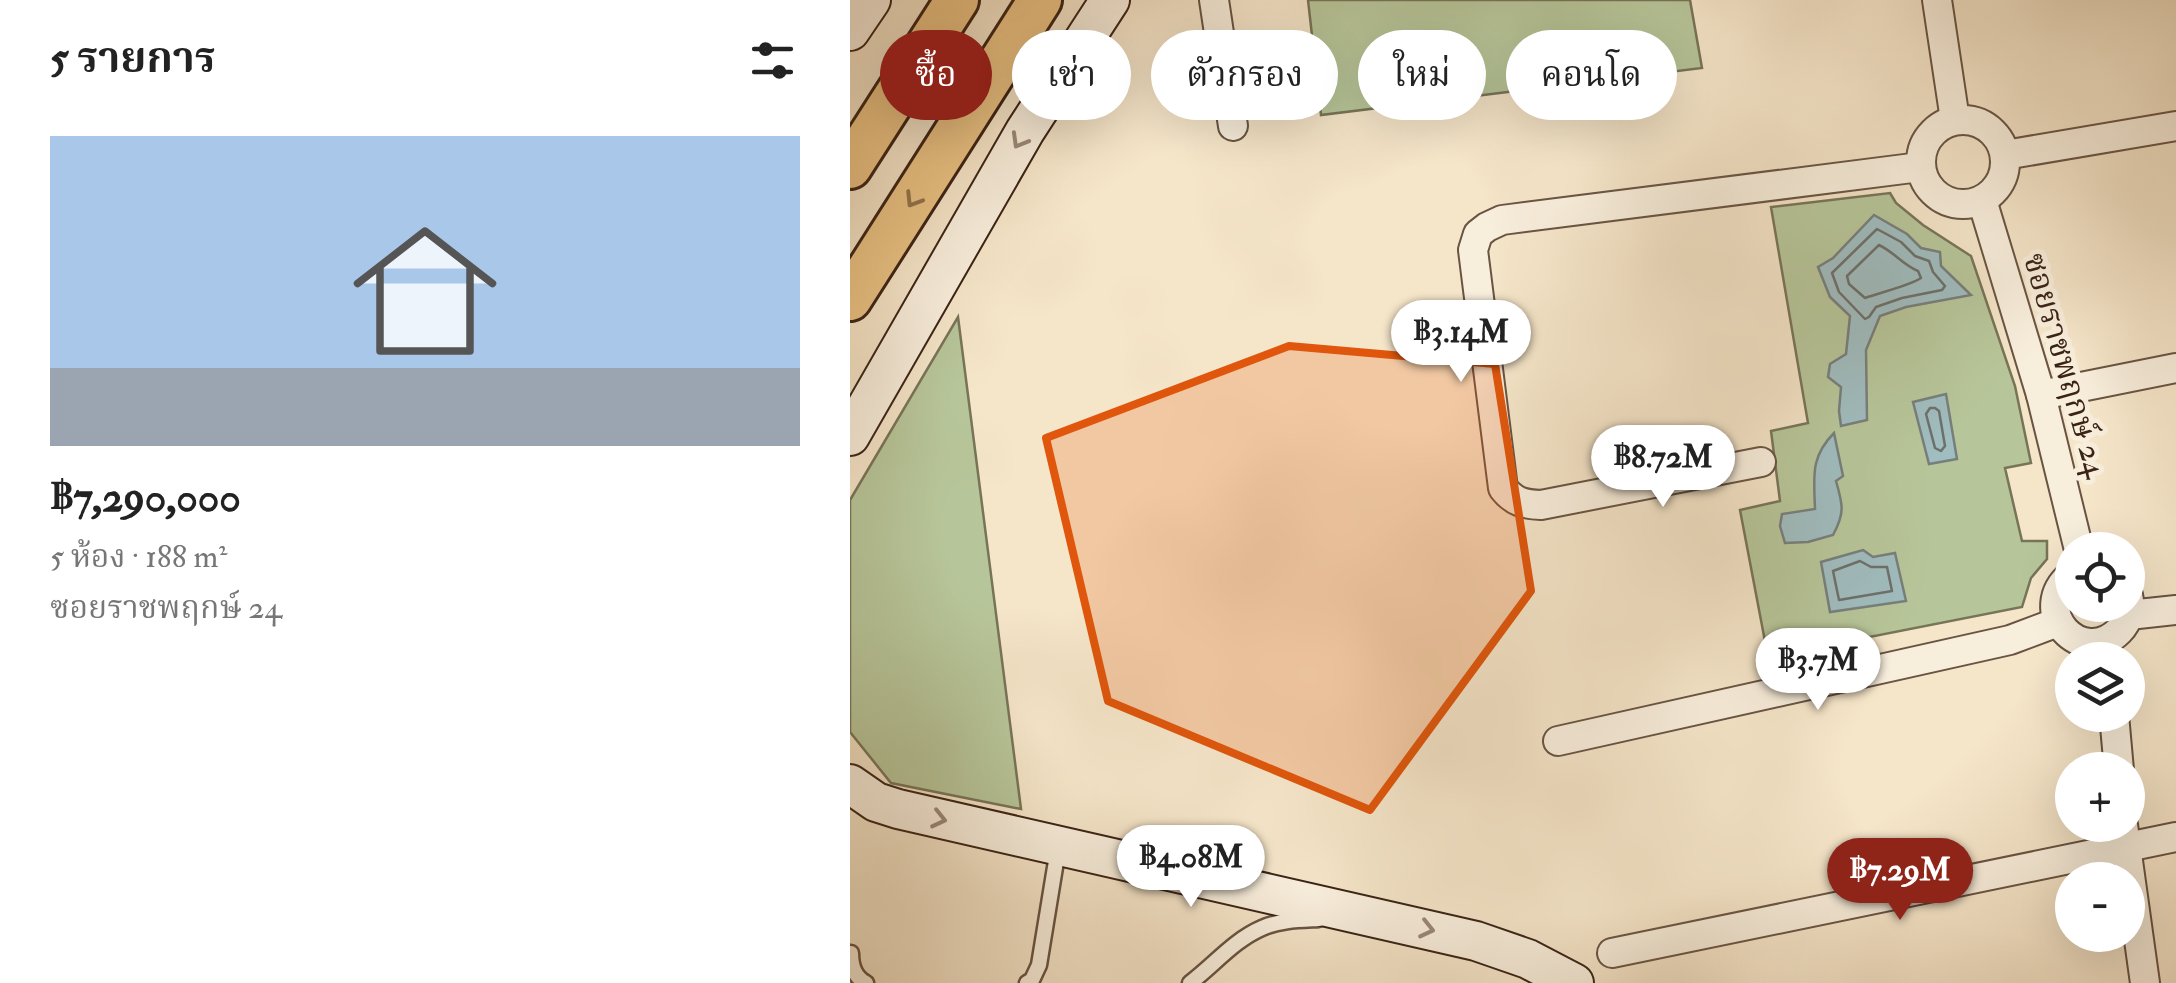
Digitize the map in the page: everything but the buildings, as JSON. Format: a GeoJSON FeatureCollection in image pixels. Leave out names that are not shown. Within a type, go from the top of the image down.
{"type":"FeatureCollection","features":[{"type":"Feature","properties":{"kind":"main road"},"geometry":{"type":"LineString","coordinates":[[850,31],[871,0]]}},
{"type":"Feature","properties":{"kind":"main road"},"geometry":{"type":"LineString","coordinates":[[850,299],[1040,0]]}},
{"type":"Feature","properties":{"kind":"main road"},"geometry":{"type":"LineString","coordinates":[[850,436],[1025,131],[1110,0]]}},
{"type":"Feature","properties":{"kind":"main road"},"geometry":{"type":"LineString","coordinates":[[850,167],[955,2]]}},
{"type":"Feature","properties":{"kind":"main road"},"geometry":{"type":"LineString","coordinates":[[850,784],[876,802],[898,810],[1476,941],[1528,959],[1574,983]]}},
{"type":"Feature","properties":{"kind":"street"},"geometry":{"type":"LineString","coordinates":[[1214,0],[1233,126]]}},
{"type":"Feature","properties":{"kind":"street"},"geometry":{"type":"LineString","coordinates":[[1937,0],[1955,120]]}},
{"type":"Feature","properties":{"kind":"street"},"geometry":{"type":"LineString","coordinates":[[1955,120],[1982,124],[2001,143],[2005,155],[2003,176],[1991,194],[1966,204],[1935,195],[1920,167],[1920,154],[1932,132],[1955,120]]}},
{"type":"Feature","properties":{"kind":"street"},"geometry":{"type":"LineString","coordinates":[[2005,155],[2176,126]]}},
{"type":"Feature","properties":{"kind":"street"},"geometry":{"type":"LineString","coordinates":[[1761,462],[1541,505],[1512,500],[1503,488],[1478,296],[1473,250],[1478,234],[1502,220],[1920,167]]}},
{"type":"Feature","properties":{"kind":"street","name":"ซอยราชพฤกษ์ 24"},"geometry":{"type":"LineString","coordinates":[[1982,200],[2041,395],[2075,532]]}},
{"type":"Feature","properties":{"kind":"street"},"geometry":{"type":"LineString","coordinates":[[2041,395],[2176,368]]}},
{"type":"Feature","properties":{"kind":"street"},"geometry":{"type":"LineString","coordinates":[[2145,607],[2176,610]]}},
{"type":"Feature","properties":{"kind":"street"},"geometry":{"type":"LineString","coordinates":[[1558,741],[2010,640],[2058,622],[2066,633],[2086,642]]}},
{"type":"Feature","properties":{"kind":"street"},"geometry":{"type":"LineString","coordinates":[[2111,642],[2125,622]]}},
{"type":"Feature","properties":{"kind":"street"},"geometry":{"type":"LineString","coordinates":[[2145,836],[2176,837]]}},
{"type":"Feature","properties":{"kind":"street"},"geometry":{"type":"LineString","coordinates":[[1612,953],[2098,842]]}},
{"type":"Feature","properties":{"kind":"street"},"geometry":{"type":"LineString","coordinates":[[2125,842],[2146,983]]}},
{"type":"Feature","properties":{"kind":"lane"},"geometry":{"type":"LineString","coordinates":[[1028,983],[1039,965],[1058,845]]}},
{"type":"Feature","properties":{"kind":"lane"},"geometry":{"type":"LineString","coordinates":[[1190,983],[1261,928],[1287,921],[1366,915]]}},
{"type":"Feature","properties":{"kind":"lane"},"geometry":{"type":"LineString","coordinates":[[851,953],[851,965],[866,983]]}},
{"type":"Feature","properties":{"kind":"highlighted area"},"geometry":{"type":"Polygon","coordinates":[[[1289,346],[1495,364],[1531,591],[1370,810],[1108,701],[1046,438],[1289,346]]]}},
{"type":"Feature","properties":{"kind":"green space"},"geometry":{"type":"Polygon","coordinates":[[[1308,0],[1690,0],[1702,68],[1677,71],[1677,30],[1506,30],[1506,92],[1486,95],[1486,30],[1358,30],[1358,110],[1338,113],[1338,30],[1311,30],[1308,0]]]}},
{"type":"Feature","properties":{"kind":"green space"},"geometry":{"type":"Polygon","coordinates":[[[1890,193],[1896,203],[1923,225],[1971,256],[2015,386],[2031,463],[2005,468],[2022,541],[2047,541],[2047,559],[2031,578],[2022,607],[1768,657],[1740,510],[1780,501],[1771,431],[1808,423],[1771,207],[1890,193]]]}},
{"type":"Feature","properties":{"kind":"green space"},"geometry":{"type":"Polygon","coordinates":[[[958,317],[1021,809],[891,783],[850,732],[850,500],[958,317]]]}},
{"type":"Feature","properties":{"kind":"water"},"geometry":{"type":"Polygon","coordinates":[[[1874,215],[1907,234],[1921,248],[1940,252],[1941,266],[1971,295],[1880,316],[1866,350],[1867,420],[1841,426],[1841,387],[1828,377],[1830,364],[1846,354],[1850,316],[1830,297],[1818,267],[1833,258],[1874,215]]]}},
{"type":"Feature","properties":{"kind":"water"},"geometry":{"type":"Polygon","coordinates":[[[1946,394],[1957,459],[1929,464],[1913,402],[1946,394]]]}},
{"type":"Feature","properties":{"kind":"water"},"geometry":{"type":"Polygon","coordinates":[[[1834,433],[1843,476],[1836,481],[1842,509],[1840,521],[1833,535],[1785,543],[1780,526],[1782,514],[1815,509],[1817,459],[1834,433]]]}},
{"type":"Feature","properties":{"kind":"water"},"geometry":{"type":"Polygon","coordinates":[[[1863,550],[1873,557],[1895,553],[1906,601],[1830,612],[1821,562],[1863,550]]]}}]}
